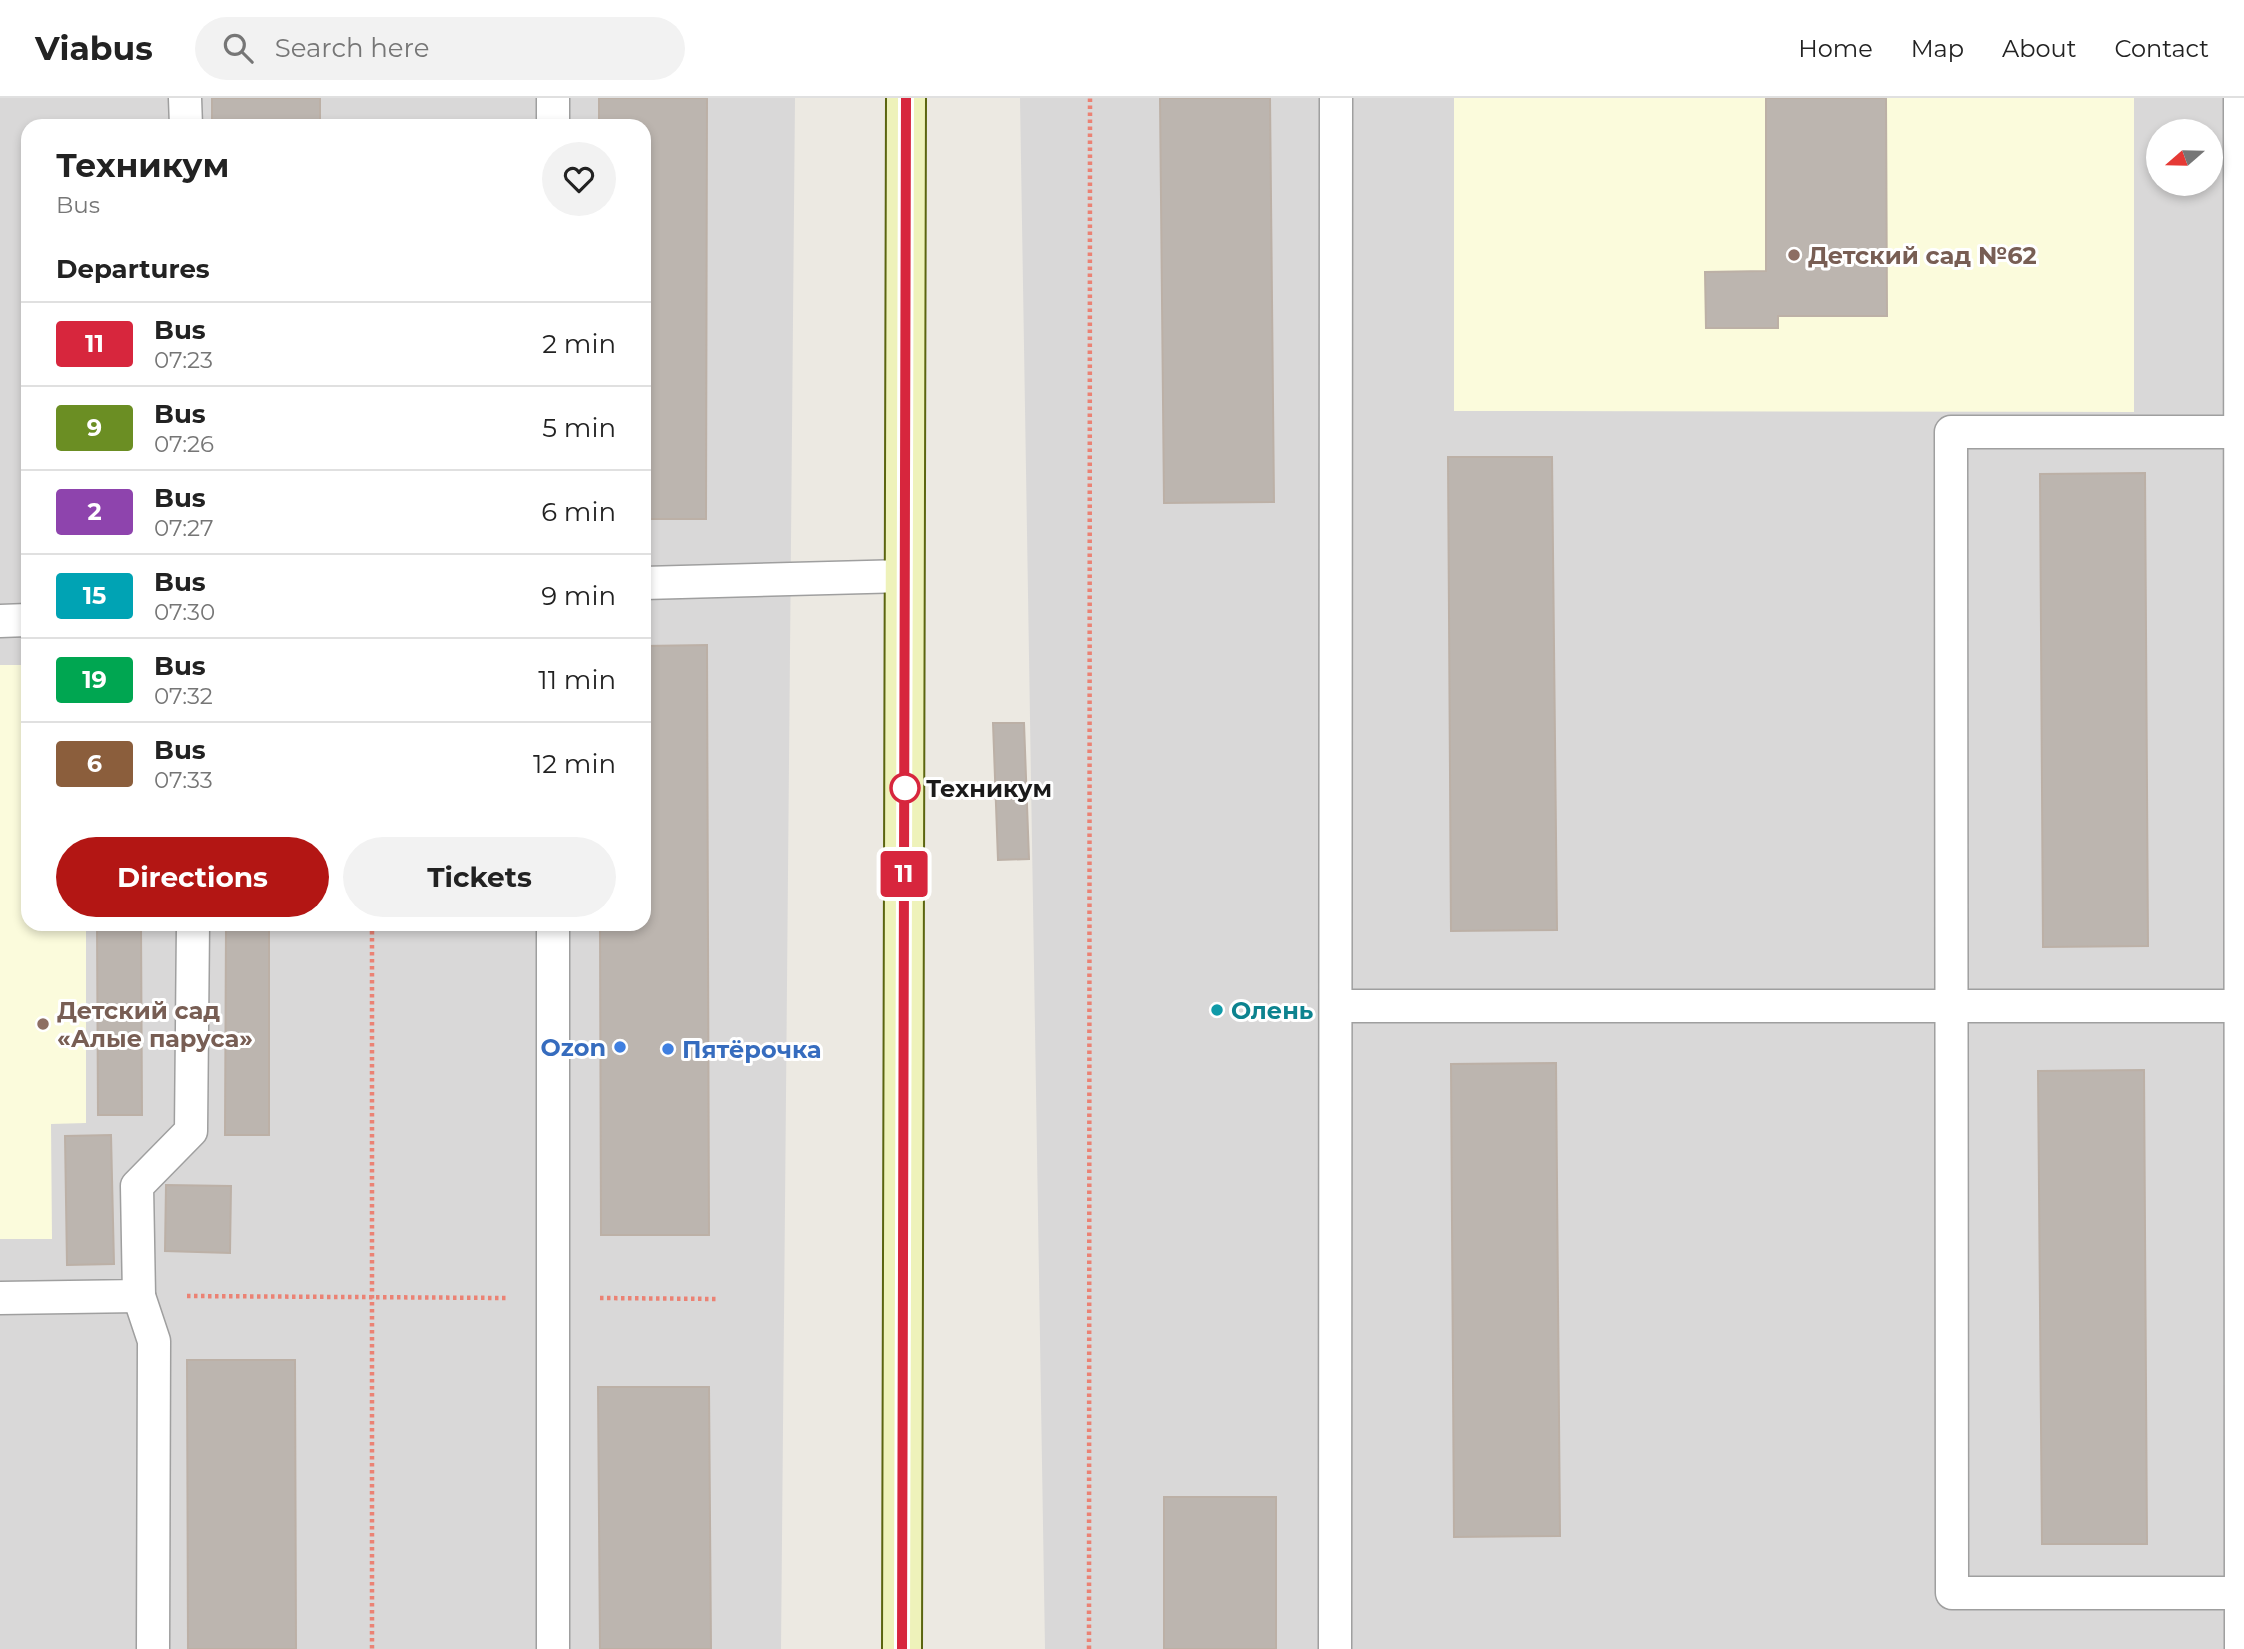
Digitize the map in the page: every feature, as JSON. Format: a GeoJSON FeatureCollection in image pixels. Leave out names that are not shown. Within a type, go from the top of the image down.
{"type":"FeatureCollection","features":[{"type":"Feature","properties":{"kind":"main road"},"geometry":{"type":"LineString","coordinates":[[902,1649],[906,98]]}},
{"type":"Feature","properties":{"kind":"lane"},"geometry":{"type":"LineString","coordinates":[[186,98],[186,119]]}},
{"type":"Feature","properties":{"kind":"lane"},"geometry":{"type":"LineString","coordinates":[[553,98],[553,119]]}},
{"type":"Feature","properties":{"kind":"lane"},"geometry":{"type":"LineString","coordinates":[[1335,1649],[1338,1006],[1336,98]]}},
{"type":"Feature","properties":{"kind":"lane"},"geometry":{"type":"LineString","coordinates":[[2240,98],[2241,1649]]}},
{"type":"Feature","properties":{"kind":"lane"},"geometry":{"type":"LineString","coordinates":[[2240,432],[1951,432],[1952,1593],[2242,1593]]}},
{"type":"Feature","properties":{"kind":"lane"},"geometry":{"type":"LineString","coordinates":[[651,583],[905,576]]}},
{"type":"Feature","properties":{"kind":"lane"},"geometry":{"type":"LineString","coordinates":[[0,621],[21,620]]}},
{"type":"Feature","properties":{"kind":"lane"},"geometry":{"type":"LineString","coordinates":[[153,1649],[154,1341],[139,1296],[137,1186],[191,1131],[192,931]]}},
{"type":"Feature","properties":{"kind":"lane"},"geometry":{"type":"LineString","coordinates":[[553,931],[553,1649]]}},
{"type":"Feature","properties":{"kind":"lane"},"geometry":{"type":"LineString","coordinates":[[1338,1006],[2242,1006]]}},
{"type":"Feature","properties":{"kind":"lane"},"geometry":{"type":"LineString","coordinates":[[0,1298],[139,1296]]}},
{"type":"Feature","properties":{"kind":"path"},"geometry":{"type":"LineString","coordinates":[[1088,1649],[1090,98]]}},
{"type":"Feature","properties":{"kind":"path"},"geometry":{"type":"LineString","coordinates":[[372,931],[372,1649]]}},
{"type":"Feature","properties":{"kind":"path"},"geometry":{"type":"LineString","coordinates":[[139,1296],[473,1297]]}},
{"type":"Feature","properties":{"kind":"path"},"geometry":{"type":"LineString","coordinates":[[553,1298],[718,1298]]}},
{"type":"Feature","properties":{"kind":"shaded area"},"geometry":{"type":"Polygon","coordinates":[[[0,98],[795,98],[781,1649],[0,1649],[0,98]]]}},
{"type":"Feature","properties":{"kind":"shaded area"},"geometry":{"type":"Polygon","coordinates":[[[1020,98],[2244,98],[2244,1649],[1045,1649],[1020,98]]]}},
{"type":"Feature","properties":{"kind":"shaded area","name":"Детский сад №62"},"geometry":{"type":"Polygon","coordinates":[[[1454,98],[2134,98],[2134,412],[1454,411],[1454,98]]]}},
{"type":"Feature","properties":{"kind":"shaded area","name":"Детский сад «Алые паруса»"},"geometry":{"type":"Polygon","coordinates":[[[0,665],[21,665],[21,931],[86,931],[86,1123],[51,1124],[52,1239],[0,1239],[0,665]]]}},
{"type":"Feature","properties":{"kind":"building"},"geometry":{"type":"Polygon","coordinates":[[[212,98],[320,98],[320,119],[212,119],[212,98]]]}},
{"type":"Feature","properties":{"kind":"building"},"geometry":{"type":"Polygon","coordinates":[[[599,98],[707,98],[706,519],[651,519],[651,119],[599,119],[599,98]]]}},
{"type":"Feature","properties":{"kind":"building"},"geometry":{"type":"Polygon","coordinates":[[[1160,98],[1270,98],[1274,502],[1164,503],[1160,98]]]}},
{"type":"Feature","properties":{"kind":"building"},"geometry":{"type":"Polygon","coordinates":[[[1766,98],[1886,98],[1887,316],[1778,316],[1778,328],[1706,328],[1705,272],[1766,271],[1766,98]]]}},
{"type":"Feature","properties":{"kind":"building"},"geometry":{"type":"Polygon","coordinates":[[[1448,457],[1552,457],[1557,930],[1451,931],[1448,457]]]}},
{"type":"Feature","properties":{"kind":"building"},"geometry":{"type":"Polygon","coordinates":[[[2145,473],[2148,946],[2043,947],[2040,474],[2145,473]]]}},
{"type":"Feature","properties":{"kind":"building"},"geometry":{"type":"Polygon","coordinates":[[[707,645],[709,1235],[601,1235],[600,931],[651,931],[651,646],[707,645]]]}},
{"type":"Feature","properties":{"kind":"building"},"geometry":{"type":"Polygon","coordinates":[[[993,723],[1024,723],[1029,859],[998,860],[993,723]]]}},
{"type":"Feature","properties":{"kind":"building"},"geometry":{"type":"Polygon","coordinates":[[[97,931],[141,931],[142,1115],[98,1115],[97,931]]]}},
{"type":"Feature","properties":{"kind":"building"},"geometry":{"type":"Polygon","coordinates":[[[226,931],[269,931],[269,1135],[225,1135],[226,931]]]}},
{"type":"Feature","properties":{"kind":"building"},"geometry":{"type":"Polygon","coordinates":[[[1556,1063],[1560,1536],[1454,1537],[1451,1064],[1556,1063]]]}},
{"type":"Feature","properties":{"kind":"building"},"geometry":{"type":"Polygon","coordinates":[[[2144,1070],[2147,1544],[2042,1544],[2038,1071],[2144,1070]]]}},
{"type":"Feature","properties":{"kind":"building"},"geometry":{"type":"Polygon","coordinates":[[[111,1135],[114,1264],[67,1265],[65,1136],[111,1135]]]}},
{"type":"Feature","properties":{"kind":"building"},"geometry":{"type":"Polygon","coordinates":[[[166,1185],[231,1186],[230,1253],[165,1251],[166,1185]]]}},
{"type":"Feature","properties":{"kind":"building"},"geometry":{"type":"Polygon","coordinates":[[[187,1360],[295,1360],[296,1649],[188,1649],[187,1360]]]}},
{"type":"Feature","properties":{"kind":"building"},"geometry":{"type":"Polygon","coordinates":[[[598,1387],[709,1387],[711,1649],[600,1649],[598,1387]]]}},
{"type":"Feature","properties":{"kind":"building"},"geometry":{"type":"Polygon","coordinates":[[[1164,1497],[1276,1497],[1276,1649],[1164,1649],[1164,1497]]]}},
{"type":"Feature","properties":{"kind":"bus line","name":"11"},"geometry":{"type":"LineString","coordinates":[[902,1649],[906,98]]}},
{"type":"Feature","properties":{"kind":"place","name":"Детский сад №62"},"geometry":{"type":"Point","coordinates":[1794,255]}},
{"type":"Feature","properties":{"kind":"place","name":"Техникум"},"geometry":{"type":"Point","coordinates":[905,788]}},
{"type":"Feature","properties":{"kind":"place","name":"Олень"},"geometry":{"type":"Point","coordinates":[1217,1010]}},
{"type":"Feature","properties":{"kind":"place","name":"Детский сад «Алые паруса»"},"geometry":{"type":"Point","coordinates":[43,1024]}},
{"type":"Feature","properties":{"kind":"place","name":"Ozon"},"geometry":{"type":"Point","coordinates":[620,1047]}},
{"type":"Feature","properties":{"kind":"place","name":"Пятёрочка"},"geometry":{"type":"Point","coordinates":[668,1049]}}]}
